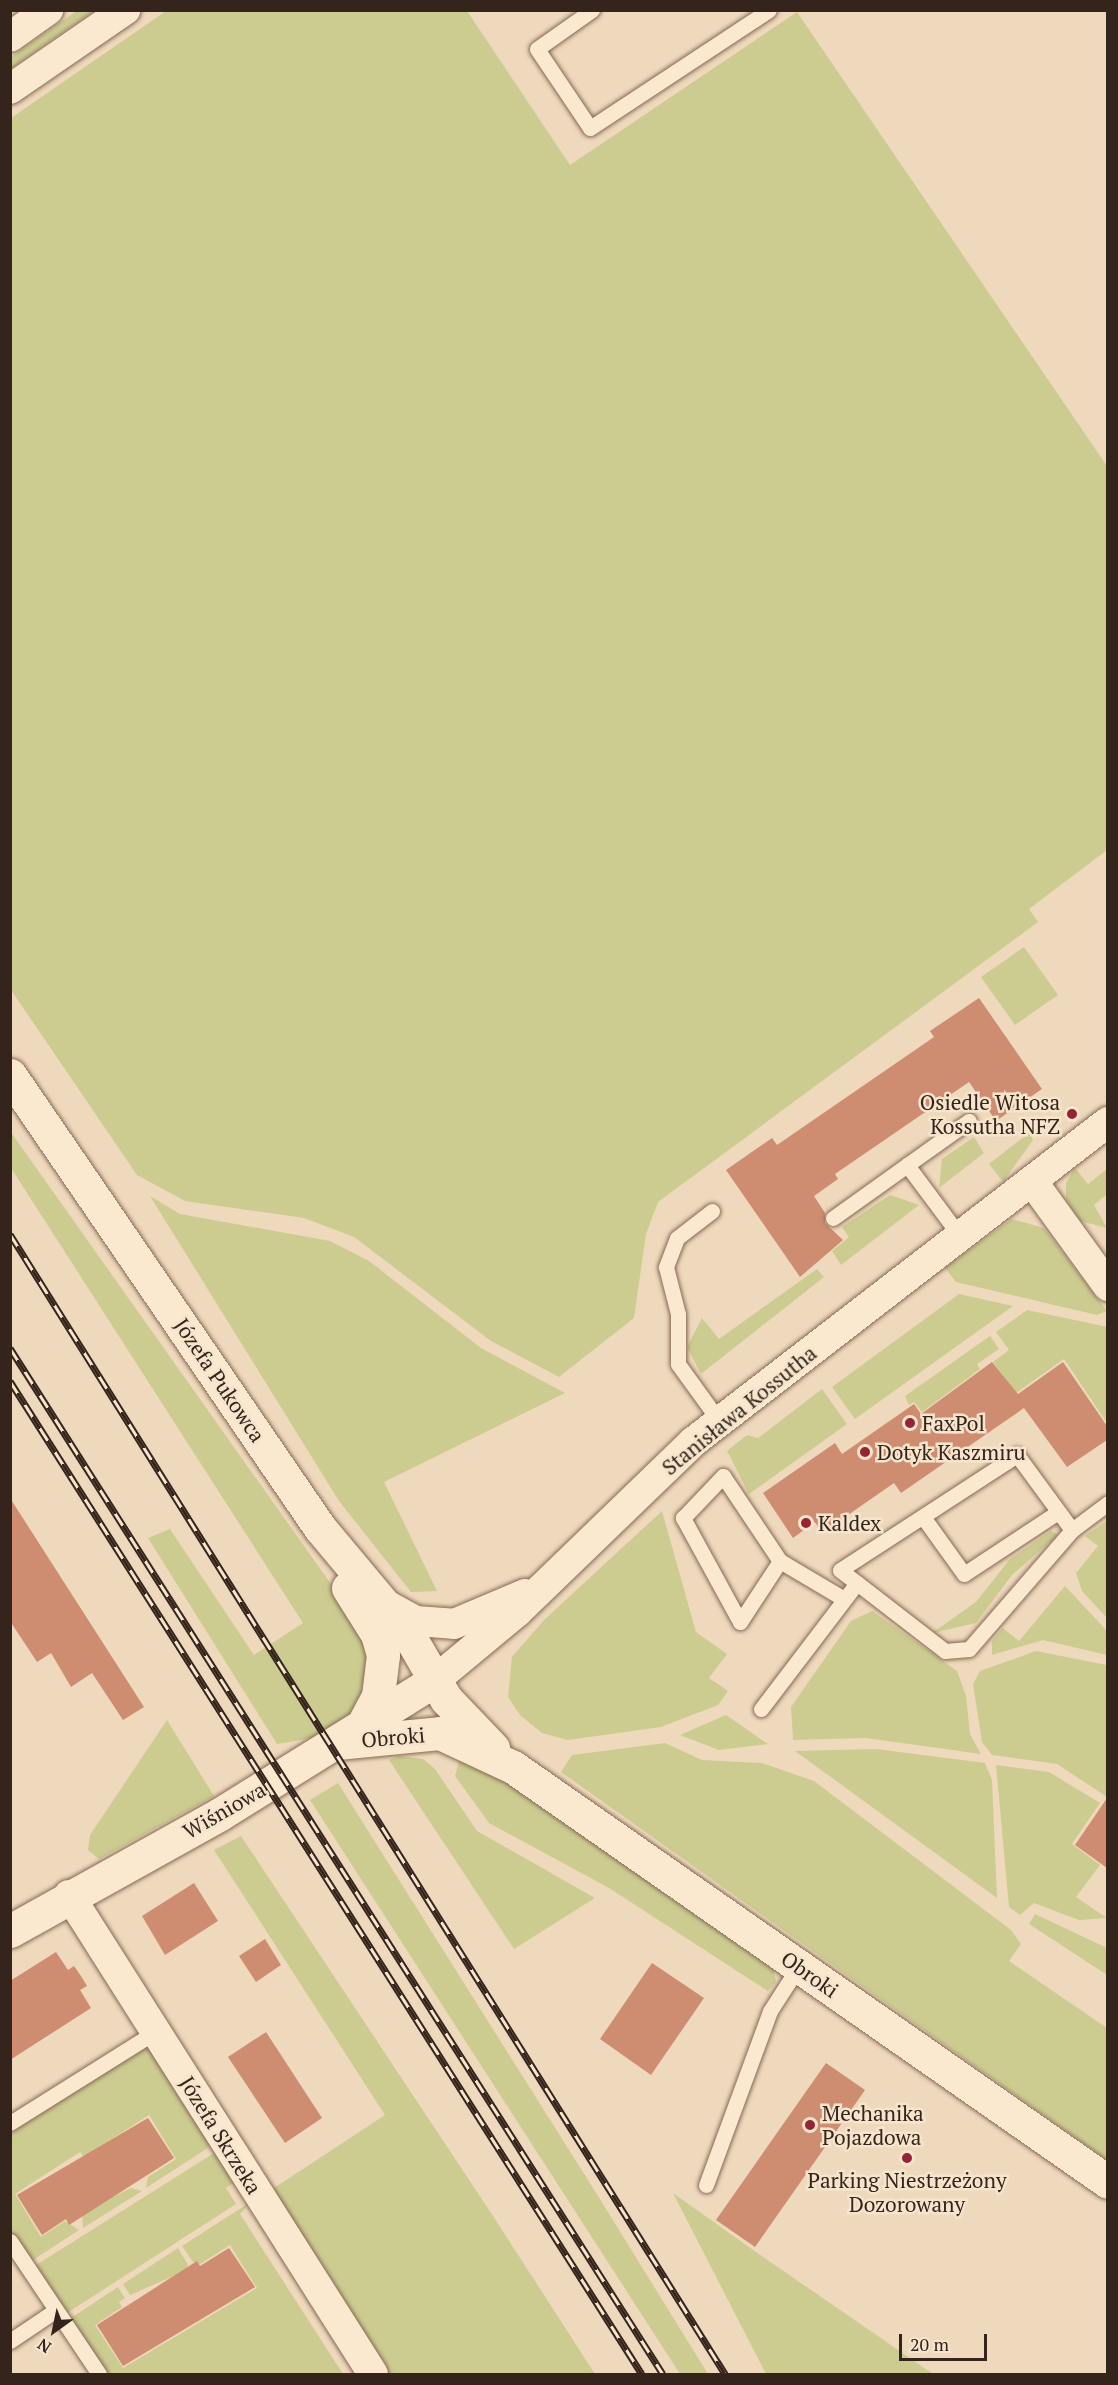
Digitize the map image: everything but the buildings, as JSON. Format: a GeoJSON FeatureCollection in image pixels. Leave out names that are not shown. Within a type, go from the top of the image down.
{"type":"FeatureCollection","features":[{"type":"Feature","properties":{"kind":"street"},"geometry":{"type":"LineString","coordinates":[[10,37],[48,10]]}},
{"type":"Feature","properties":{"kind":"street"},"geometry":{"type":"LineString","coordinates":[[10,89],[125,10]]}},
{"type":"Feature","properties":{"kind":"street","name":"Józefa Pukowca"},"geometry":{"type":"LineString","coordinates":[[10,1075],[320,1528],[407,1632],[434,1681]]}},
{"type":"Feature","properties":{"kind":"street","name":"Stanisława Kossutha"},"geometry":{"type":"LineString","coordinates":[[434,1681],[539,1590],[720,1422],[1107,1122]]}},
{"type":"Feature","properties":{"kind":"street"},"geometry":{"type":"LineString","coordinates":[[1032,1180],[1099,1255],[1107,1286]]}},
{"type":"Feature","properties":{"kind":"street"},"geometry":{"type":"LineString","coordinates":[[320,1528],[383,1655],[378,1696],[349,1735]]}},
{"type":"Feature","properties":{"kind":"street"},"geometry":{"type":"LineString","coordinates":[[382,1602],[415,1621],[454,1624],[539,1590]]}},
{"type":"Feature","properties":{"kind":"street","name":"Wiśniowa"},"geometry":{"type":"LineString","coordinates":[[10,1931],[349,1735],[434,1681]]}},
{"type":"Feature","properties":{"kind":"street","name":"Obroki"},"geometry":{"type":"LineString","coordinates":[[434,1681],[513,1767]]}},
{"type":"Feature","properties":{"kind":"street","name":"Obroki"},"geometry":{"type":"LineString","coordinates":[[349,1735],[440,1733],[513,1767],[1107,2182]]}},
{"type":"Feature","properties":{"kind":"street","name":"Józefa Skrzeka"},"geometry":{"type":"LineString","coordinates":[[69,1895],[373,2374]]}},
{"type":"Feature","properties":{"kind":"lane"},"geometry":{"type":"LineString","coordinates":[[592,10],[537,49],[590,128],[769,10]]}},
{"type":"Feature","properties":{"kind":"lane"},"geometry":{"type":"LineString","coordinates":[[833,1218],[969,1121]]}},
{"type":"Feature","properties":{"kind":"lane"},"geometry":{"type":"LineString","coordinates":[[907,1165],[960,1236]]}},
{"type":"Feature","properties":{"kind":"lane"},"geometry":{"type":"LineString","coordinates":[[712,1211],[677,1238],[666,1267],[678,1314],[678,1364],[720,1422]]}},
{"type":"Feature","properties":{"kind":"lane"},"geometry":{"type":"LineString","coordinates":[[1072,1530],[1017,1455],[840,1570],[945,1651],[969,1649],[1072,1530],[1107,1503]]}},
{"type":"Feature","properties":{"kind":"lane"},"geometry":{"type":"LineString","coordinates":[[780,1561],[740,1622],[683,1518],[723,1476],[780,1561],[844,1599]]}},
{"type":"Feature","properties":{"kind":"lane"},"geometry":{"type":"LineString","coordinates":[[923,1517],[964,1574],[1058,1512]]}},
{"type":"Feature","properties":{"kind":"lane"},"geometry":{"type":"LineString","coordinates":[[761,1709],[856,1582]]}},
{"type":"Feature","properties":{"kind":"lane"},"geometry":{"type":"LineString","coordinates":[[706,2185],[770,2011],[799,1966]]}},
{"type":"Feature","properties":{"kind":"lane"},"geometry":{"type":"LineString","coordinates":[[10,2123],[155,2032]]}},
{"type":"Feature","properties":{"kind":"lane"},"geometry":{"type":"LineString","coordinates":[[10,2241],[99,2374]]}},
{"type":"Feature","properties":{"kind":"lane"},"geometry":{"type":"LineString","coordinates":[[10,2341],[56,2310]]}},
{"type":"Feature","properties":{"kind":"green space"},"geometry":{"type":"Polygon","coordinates":[[[78,10],[94,11],[11,68],[11,57],[78,10]]]}},
{"type":"Feature","properties":{"kind":"green space"},"geometry":{"type":"Polygon","coordinates":[[[166,11],[467,11],[570,165],[797,12],[1107,466],[1107,850],[1029,909],[1038,922],[658,1202],[646,1234],[634,1318],[559,1377],[491,1341],[354,1237],[304,1218],[185,1201],[137,1175],[11,990],[11,118],[166,11]]]}},
{"type":"Feature","properties":{"kind":"green space"},"geometry":{"type":"Polygon","coordinates":[[[1024,947],[1058,995],[1015,1025],[981,977],[1024,947]]]}},
{"type":"Feature","properties":{"kind":"green space"},"geometry":{"type":"Polygon","coordinates":[[[10,1131],[353,1615],[375,1661],[357,1711],[312,1738],[277,1744],[148,1538],[170,1529],[254,1655],[303,1623],[11,1168],[10,1131]]]}},
{"type":"Feature","properties":{"kind":"green space"},"geometry":{"type":"Polygon","coordinates":[[[1029,1133],[1033,1140],[1003,1182],[989,1164],[1029,1133]]]}},
{"type":"Feature","properties":{"kind":"green space"},"geometry":{"type":"Polygon","coordinates":[[[974,1137],[984,1153],[939,1188],[942,1159],[974,1137]]]}},
{"type":"Feature","properties":{"kind":"green space"},"geometry":{"type":"Polygon","coordinates":[[[1075,1168],[1088,1184],[1107,1169],[1107,1194],[1094,1205],[1107,1228],[1080,1221],[1066,1199],[1066,1183],[1075,1168]]]}},
{"type":"Feature","properties":{"kind":"green space"},"geometry":{"type":"Polygon","coordinates":[[[890,1195],[919,1205],[841,1265],[832,1251],[849,1237],[842,1227],[890,1195]]]}},
{"type":"Feature","properties":{"kind":"green space"},"geometry":{"type":"Polygon","coordinates":[[[150,1196],[180,1214],[330,1241],[369,1261],[481,1348],[565,1393],[384,1482],[437,1591],[411,1592],[339,1501],[150,1196]]]}},
{"type":"Feature","properties":{"kind":"green space"},"geometry":{"type":"Polygon","coordinates":[[[1012,1219],[1044,1228],[1107,1311],[1097,1315],[956,1282],[945,1268],[1012,1219]]]}},
{"type":"Feature","properties":{"kind":"green space"},"geometry":{"type":"Polygon","coordinates":[[[817,1269],[824,1277],[701,1374],[687,1347],[702,1318],[719,1339],[817,1269]]]}},
{"type":"Feature","properties":{"kind":"green space"},"geometry":{"type":"Polygon","coordinates":[[[959,1294],[1013,1306],[855,1419],[832,1387],[959,1294]]]}},
{"type":"Feature","properties":{"kind":"green space"},"geometry":{"type":"Polygon","coordinates":[[[1027,1310],[1108,1327],[1107,1423],[1064,1359],[1016,1393],[993,1362],[1009,1350],[996,1332],[1027,1310]]]}},
{"type":"Feature","properties":{"kind":"green space"},"geometry":{"type":"Polygon","coordinates":[[[990,1336],[999,1349],[977,1364],[980,1369],[922,1412],[914,1402],[909,1405],[905,1396],[990,1336]]]}},
{"type":"Feature","properties":{"kind":"green space"},"geometry":{"type":"Polygon","coordinates":[[[822,1389],[847,1424],[749,1494],[727,1451],[747,1435],[758,1438],[822,1389]]]}},
{"type":"Feature","properties":{"kind":"green space"},"geometry":{"type":"Polygon","coordinates":[[[662,1511],[696,1632],[727,1654],[709,1678],[728,1691],[718,1705],[661,1727],[568,1740],[542,1733],[520,1715],[508,1697],[512,1657],[544,1620],[662,1511]]]}},
{"type":"Feature","properties":{"kind":"green space"},"geometry":{"type":"Polygon","coordinates":[[[1107,1521],[1107,1618],[1082,1591],[1076,1573],[1098,1546],[1085,1536],[1107,1521]]]}},
{"type":"Feature","properties":{"kind":"green space"},"geometry":{"type":"Polygon","coordinates":[[[1051,1531],[1058,1535],[1012,1575],[976,1623],[932,1633],[976,1602],[1010,1559],[1051,1531]]]}},
{"type":"Feature","properties":{"kind":"green space"},"geometry":{"type":"Polygon","coordinates":[[[1065,1586],[1107,1631],[1107,1655],[1043,1640],[992,1655],[992,1641],[1003,1628],[1019,1641],[1065,1586]]]}},
{"type":"Feature","properties":{"kind":"green space"},"geometry":{"type":"Polygon","coordinates":[[[872,1611],[957,1671],[966,1696],[970,1734],[981,1754],[866,1738],[793,1740],[791,1707],[851,1621],[872,1611]]]}},
{"type":"Feature","properties":{"kind":"green space"},"geometry":{"type":"Polygon","coordinates":[[[1036,1651],[1107,1665],[1107,1797],[1057,1764],[992,1755],[982,1742],[973,1684],[980,1671],[1036,1651]]]}},
{"type":"Feature","properties":{"kind":"green space"},"geometry":{"type":"Polygon","coordinates":[[[726,1715],[768,1744],[719,1750],[680,1735],[726,1715]]]}},
{"type":"Feature","properties":{"kind":"green space"},"geometry":{"type":"Polygon","coordinates":[[[167,1720],[214,1796],[99,1859],[88,1850],[90,1835],[167,1720]]]}},
{"type":"Feature","properties":{"kind":"green space"},"geometry":{"type":"Polygon","coordinates":[[[665,1743],[702,1760],[762,1763],[814,1781],[1011,1930],[1021,1944],[1009,1961],[1107,2028],[1107,2160],[561,1772],[572,1755],[665,1743]]]}},
{"type":"Feature","properties":{"kind":"green space"},"geometry":{"type":"Polygon","coordinates":[[[876,1749],[985,1763],[992,1780],[997,1898],[795,1751],[876,1749]]]}},
{"type":"Feature","properties":{"kind":"green space"},"geometry":{"type":"Polygon","coordinates":[[[462,1751],[773,1966],[776,1982],[768,1991],[609,1888],[489,1823],[455,1776],[462,1751]]]}},
{"type":"Feature","properties":{"kind":"green space"},"geometry":{"type":"Polygon","coordinates":[[[399,1756],[423,1759],[435,1769],[477,1831],[595,1898],[514,1949],[389,1760],[399,1756]]]}},
{"type":"Feature","properties":{"kind":"green space"},"geometry":{"type":"Polygon","coordinates":[[[996,1765],[1049,1772],[1100,1803],[1072,1844],[1100,1865],[1076,1897],[1107,1918],[1079,1920],[1034,1903],[1020,1915],[1009,1907],[996,1765]]]}},
{"type":"Feature","properties":{"kind":"green space"},"geometry":{"type":"Polygon","coordinates":[[[338,1783],[708,2374],[680,2374],[310,1800],[338,1783]]]}},
{"type":"Feature","properties":{"kind":"green space"},"geometry":{"type":"Polygon","coordinates":[[[241,1836],[595,2374],[381,2374],[265,2194],[385,2115],[214,1850],[241,1836]]]}},
{"type":"Feature","properties":{"kind":"green space"},"geometry":{"type":"Polygon","coordinates":[[[1035,1914],[1107,1948],[1107,1975],[1029,1924],[1035,1914]]]}},
{"type":"Feature","properties":{"kind":"green space"},"geometry":{"type":"Polygon","coordinates":[[[148,2040],[214,2144],[146,2188],[148,2177],[176,2159],[149,2115],[84,2157],[80,2152],[15,2194],[41,2237],[65,2221],[79,2230],[30,2262],[11,2233],[11,2129],[148,2040]]]}},
{"type":"Feature","properties":{"kind":"green space"},"geometry":{"type":"Polygon","coordinates":[[[222,2148],[242,2177],[226,2188],[236,2204],[64,2315],[33,2267],[222,2148]]]}},
{"type":"Feature","properties":{"kind":"green space"},"geometry":{"type":"Polygon","coordinates":[[[131,2188],[142,2191],[83,2228],[82,2212],[131,2188]]]}},
{"type":"Feature","properties":{"kind":"green space"},"geometry":{"type":"Polygon","coordinates":[[[673,2193],[756,2252],[933,2374],[766,2374],[673,2193]]]}},
{"type":"Feature","properties":{"kind":"green space"},"geometry":{"type":"Polygon","coordinates":[[[252,2201],[240,2214],[343,2374],[105,2374],[68,2320],[118,2287],[125,2298],[119,2302],[122,2307],[95,2325],[123,2368],[257,2288],[230,2245],[200,2264],[193,2262],[182,2246],[252,2201]]]}},
{"type":"Feature","properties":{"kind":"green space"},"geometry":{"type":"Polygon","coordinates":[[[178,2248],[188,2265],[185,2271],[130,2295],[123,2284],[178,2248]]]}},
{"type":"Feature","properties":{"kind":"railway"},"geometry":{"type":"LineString","coordinates":[[10,1234],[725,2374]]}},
{"type":"Feature","properties":{"kind":"railway"},"geometry":{"type":"LineString","coordinates":[[10,1348],[663,2374]]}},
{"type":"Feature","properties":{"kind":"railway"},"geometry":{"type":"LineString","coordinates":[[10,1381],[642,2374]]}},
{"type":"Feature","properties":{"kind":"place","name":"Osiedle Witosa Kossutha NFZ"},"geometry":{"type":"Point","coordinates":[1072,1114]}},
{"type":"Feature","properties":{"kind":"place","name":"FaxPol"},"geometry":{"type":"Point","coordinates":[910,1423]}},
{"type":"Feature","properties":{"kind":"place","name":"Dotyk Kaszmiru"},"geometry":{"type":"Point","coordinates":[865,1452]}},
{"type":"Feature","properties":{"kind":"place","name":"Kaldex"},"geometry":{"type":"Point","coordinates":[806,1523]}},
{"type":"Feature","properties":{"kind":"place","name":"Mechanika Pojazdowa"},"geometry":{"type":"Point","coordinates":[810,2125]}},
{"type":"Feature","properties":{"kind":"place","name":"Parking Niestrzeżony Dozorowany"},"geometry":{"type":"Point","coordinates":[907,2158]}}]}
